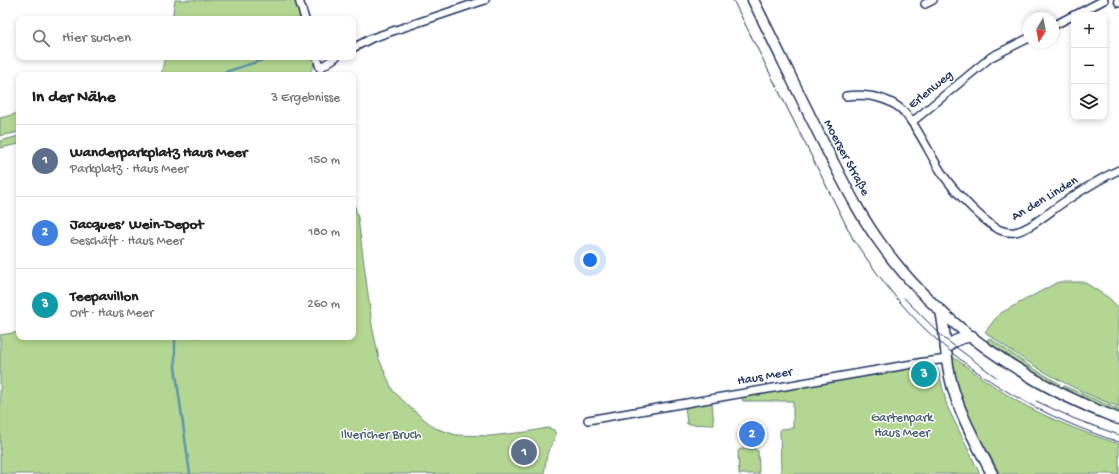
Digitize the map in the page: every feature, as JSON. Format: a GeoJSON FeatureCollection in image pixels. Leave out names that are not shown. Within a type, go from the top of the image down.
{"type":"FeatureCollection","features":[{"type":"Feature","properties":{"kind":"main road","name":"Moerser Straße"},"geometry":{"type":"LineString","coordinates":[[753,0],[808,114],[863,218],[899,268],[941,311],[1021,372],[1058,393],[1119,419]]}},
{"type":"Feature","properties":{"kind":"main road"},"geometry":{"type":"LineString","coordinates":[[941,311],[951,381],[960,408],[992,474]]}},
{"type":"Feature","properties":{"kind":"main road"},"geometry":{"type":"LineString","coordinates":[[946,348],[950,343],[972,336]]}},
{"type":"Feature","properties":{"kind":"street"},"geometry":{"type":"LineString","coordinates":[[299,0],[304,16]]}},
{"type":"Feature","properties":{"kind":"street"},"geometry":{"type":"LineString","coordinates":[[356,46],[372,38],[485,0]]}},
{"type":"Feature","properties":{"kind":"street"},"geometry":{"type":"LineString","coordinates":[[926,4],[933,0]]}},
{"type":"Feature","properties":{"kind":"street"},"geometry":{"type":"LineString","coordinates":[[1080,12],[1104,0]]}},
{"type":"Feature","properties":{"kind":"street"},"geometry":{"type":"LineString","coordinates":[[1059,23],[1071,17]]}},
{"type":"Feature","properties":{"kind":"street","name":"Erlenweg"},"geometry":{"type":"LineString","coordinates":[[846,96],[860,94],[875,97],[891,103],[901,109],[912,122],[991,58],[1023,41]]}},
{"type":"Feature","properties":{"kind":"street"},"geometry":{"type":"LineString","coordinates":[[318,60],[320,68],[332,60]]}},
{"type":"Feature","properties":{"kind":"street","name":"An den Linden"},"geometry":{"type":"LineString","coordinates":[[912,122],[941,172],[961,196],[981,216],[1000,230],[1009,233],[1028,226],[1064,202],[1119,170]]}},
{"type":"Feature","properties":{"kind":"street","name":"Haus Meer"},"geometry":{"type":"LineString","coordinates":[[588,420],[916,363],[947,359]]}},
{"type":"Feature","properties":{"kind":"green space"},"geometry":{"type":"Polygon","coordinates":[[[175,0],[295,0],[300,16],[172,16],[175,0]]]}},
{"type":"Feature","properties":{"kind":"green space"},"geometry":{"type":"Polygon","coordinates":[[[164,60],[314,60],[314,63],[310,72],[162,72],[164,60]]]}},
{"type":"Feature","properties":{"kind":"green space"},"geometry":{"type":"Polygon","coordinates":[[[16,114],[16,133],[0,136],[0,118],[16,114]]]}},
{"type":"Feature","properties":{"kind":"green space"},"geometry":{"type":"Polygon","coordinates":[[[16,137],[16,145],[0,148],[0,141],[16,137]]]}},
{"type":"Feature","properties":{"kind":"green space","name":"Ilvericher Bruch"},"geometry":{"type":"Polygon","coordinates":[[[356,210],[372,325],[379,359],[393,391],[435,428],[456,435],[490,436],[548,428],[554,430],[556,435],[547,454],[544,474],[0,474],[0,335],[16,332],[16,340],[356,340],[356,210]]]}},
{"type":"Feature","properties":{"kind":"green space"},"geometry":{"type":"Polygon","coordinates":[[[1058,282],[1084,282],[1109,298],[1119,308],[1119,407],[1066,384],[1032,365],[985,332],[999,314],[1058,282]]]}},
{"type":"Feature","properties":{"kind":"green space"},"geometry":{"type":"Polygon","coordinates":[[[989,338],[1028,365],[1060,384],[1058,386],[1013,359],[987,341],[989,338]]]}},
{"type":"Feature","properties":{"kind":"green space"},"geometry":{"type":"Polygon","coordinates":[[[953,357],[1001,391],[1029,408],[1067,425],[1119,444],[1119,474],[1000,474],[970,418],[959,388],[953,357]]]}},
{"type":"Feature","properties":{"kind":"green space","name":"Gartenpark Haus Meer"},"geometry":{"type":"Polygon","coordinates":[[[930,364],[938,369],[947,406],[980,474],[781,474],[780,429],[793,428],[793,401],[743,401],[741,395],[930,364]]]}},
{"type":"Feature","properties":{"kind":"green space"},"geometry":{"type":"Polygon","coordinates":[[[1064,386],[1119,410],[1119,413],[1063,389],[1064,386]]]}},
{"type":"Feature","properties":{"kind":"green space"},"geometry":{"type":"Polygon","coordinates":[[[712,402],[714,425],[687,424],[685,406],[712,402]]]}},
{"type":"Feature","properties":{"kind":"green space"},"geometry":{"type":"Polygon","coordinates":[[[740,449],[755,449],[758,451],[759,474],[739,474],[738,451],[740,449]]]}},
{"type":"Feature","properties":{"kind":"waterway"},"geometry":{"type":"LineString","coordinates":[[225,72],[263,60]]}},
{"type":"Feature","properties":{"kind":"waterway"},"geometry":{"type":"LineString","coordinates":[[175,340],[175,367],[190,474]]}},
{"type":"Feature","properties":{"kind":"tram line"},"geometry":{"type":"LineString","coordinates":[[733,0],[853,239],[903,306],[943,346],[966,364],[1014,396],[1066,422],[1119,442]]}},
{"type":"Feature","properties":{"kind":"tram line"},"geometry":{"type":"LineString","coordinates":[[904,298],[945,339],[996,377]]}},
{"type":"Feature","properties":{"kind":"tram line"},"geometry":{"type":"LineString","coordinates":[[1036,401],[1075,419],[1119,435]]}},
{"type":"Feature","properties":{"kind":"place","name":"Teepavillon"},"geometry":{"type":"Point","coordinates":[924,374]}},
{"type":"Feature","properties":{"kind":"place","name":"Jacques’ Wein-Depot"},"geometry":{"type":"Point","coordinates":[752,434]}},
{"type":"Feature","properties":{"kind":"place","name":"Wanderparkplatz Haus Meer"},"geometry":{"type":"Point","coordinates":[524,452]}}]}
